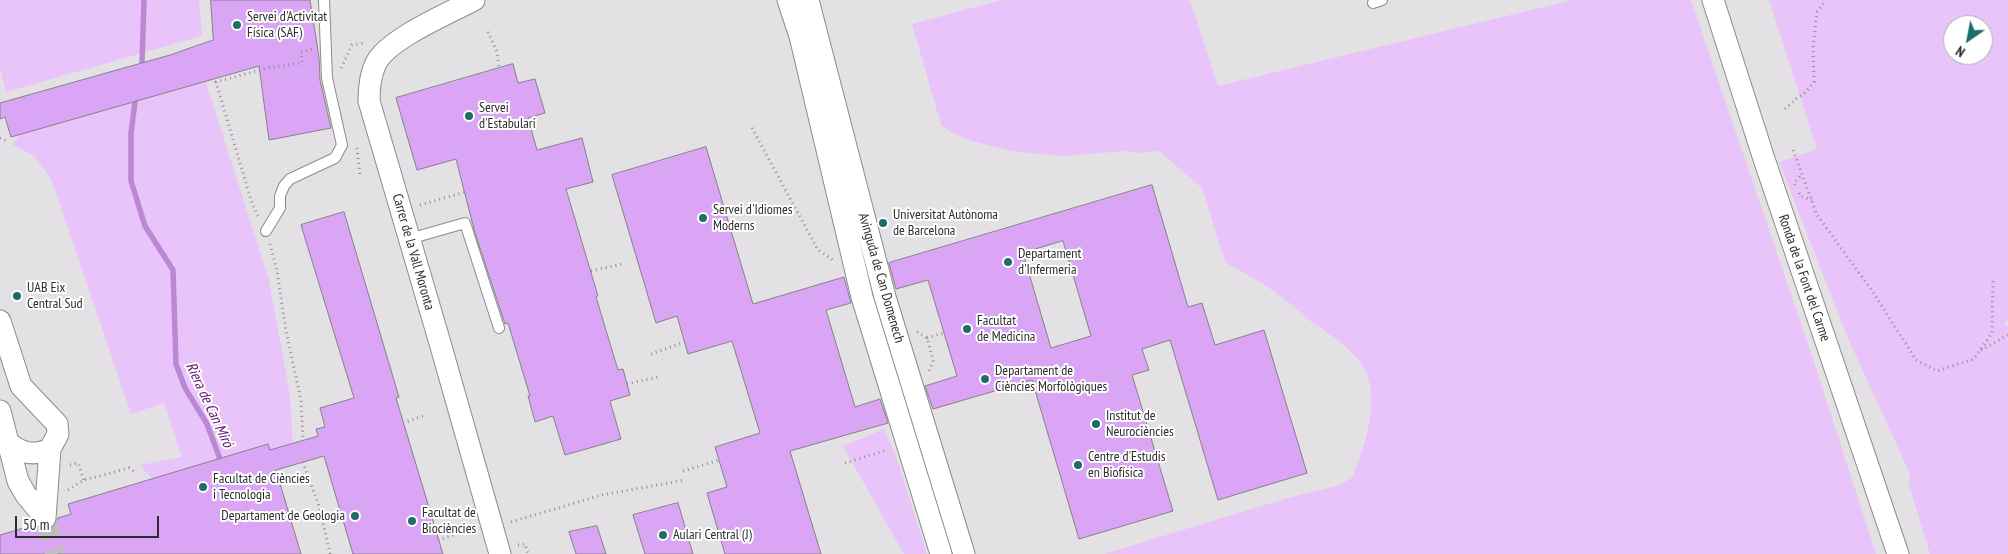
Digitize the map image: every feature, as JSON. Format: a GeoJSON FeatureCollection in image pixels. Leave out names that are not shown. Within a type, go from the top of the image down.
{"type":"FeatureCollection","features":[{"type":"Feature","properties":{"kind":"street","name":"Carrer de la Vall Moronta"},"geometry":{"type":"LineString","coordinates":[[474,0],[394,44],[376,62],[369,83],[369,101],[409,239],[507,550]]}},
{"type":"Feature","properties":{"kind":"street","name":"Avinguda de Can Domenech"},"geometry":{"type":"LineString","coordinates":[[788,0],[800,36],[862,297],[941,554]]}},
{"type":"Feature","properties":{"kind":"street","name":"Avinguda de Can Domenech"},"geometry":{"type":"LineString","coordinates":[[808,0],[885,297],[964,554]]}},
{"type":"Feature","properties":{"kind":"street","name":"Ronda de la Font del Carme"},"geometry":{"type":"LineString","coordinates":[[1713,0],[1767,168],[1898,554]]}},
{"type":"Feature","properties":{"kind":"street"},"geometry":{"type":"LineString","coordinates":[[0,321],[21,386],[57,424],[58,434],[50,450],[45,518],[26,495],[18,481],[0,411]]}},
{"type":"Feature","properties":{"kind":"street"},"geometry":{"type":"LineString","coordinates":[[8,443],[24,453],[33,454],[50,450]]}},
{"type":"Feature","properties":{"kind":"lane"},"geometry":{"type":"LineString","coordinates":[[266,231],[280,208],[280,196],[284,186],[290,179],[335,158],[342,145],[327,78],[324,0]]}},
{"type":"Feature","properties":{"kind":"lane"},"geometry":{"type":"LineString","coordinates":[[409,239],[465,223],[498,328]]}},
{"type":"Feature","properties":{"kind":"path"},"geometry":{"type":"LineString","coordinates":[[1785,109],[1804,94],[1814,82],[1813,48],[1817,12],[1826,0]]}},
{"type":"Feature","properties":{"kind":"path"},"geometry":{"type":"LineString","coordinates":[[488,32],[497,52],[499,68]]}},
{"type":"Feature","properties":{"kind":"path"},"geometry":{"type":"LineString","coordinates":[[338,75],[352,45],[368,43]]}},
{"type":"Feature","properties":{"kind":"path"},"geometry":{"type":"LineString","coordinates":[[302,440],[301,400],[286,331],[277,271],[266,231],[252,203],[216,82],[267,68],[302,63],[301,52],[312,49],[313,54]]}},
{"type":"Feature","properties":{"kind":"path"},"geometry":{"type":"LineString","coordinates":[[752,128],[818,250],[840,264]]}},
{"type":"Feature","properties":{"kind":"path"},"geometry":{"type":"LineString","coordinates":[[0,138],[9,142]]}},
{"type":"Feature","properties":{"kind":"path"},"geometry":{"type":"LineString","coordinates":[[1793,150],[1818,216],[1873,292],[1916,360],[1938,371],[1974,359],[1992,333],[1993,279]]}},
{"type":"Feature","properties":{"kind":"path"},"geometry":{"type":"LineString","coordinates":[[1802,174],[1794,183],[1800,196],[1812,200]]}},
{"type":"Feature","properties":{"kind":"path"},"geometry":{"type":"LineString","coordinates":[[414,206],[465,192]]}},
{"type":"Feature","properties":{"kind":"path"},"geometry":{"type":"LineString","coordinates":[[591,271],[622,264]]}},
{"type":"Feature","properties":{"kind":"path"},"geometry":{"type":"LineString","coordinates":[[927,376],[933,361],[927,338],[944,333]]}},
{"type":"Feature","properties":{"kind":"path"},"geometry":{"type":"LineString","coordinates":[[1980,350],[2008,335]]}},
{"type":"Feature","properties":{"kind":"path"},"geometry":{"type":"LineString","coordinates":[[651,354],[685,342]]}},
{"type":"Feature","properties":{"kind":"path"},"geometry":{"type":"LineString","coordinates":[[627,384],[658,377]]}},
{"type":"Feature","properties":{"kind":"path"},"geometry":{"type":"LineString","coordinates":[[403,423],[426,415]]}},
{"type":"Feature","properties":{"kind":"path"},"geometry":{"type":"LineString","coordinates":[[845,463],[887,450]]}},
{"type":"Feature","properties":{"kind":"path"},"geometry":{"type":"LineString","coordinates":[[683,471],[719,460]]}},
{"type":"Feature","properties":{"kind":"path"},"geometry":{"type":"LineString","coordinates":[[303,462],[320,509],[330,554]]}},
{"type":"Feature","properties":{"kind":"path"},"geometry":{"type":"LineString","coordinates":[[70,465],[78,463],[84,480]]}},
{"type":"Feature","properties":{"kind":"path"},"geometry":{"type":"LineString","coordinates":[[60,494],[84,480],[129,468],[136,473]]}},
{"type":"Feature","properties":{"kind":"path"},"geometry":{"type":"LineString","coordinates":[[508,522],[602,495],[685,480]]}},
{"type":"Feature","properties":{"kind":"path"},"geometry":{"type":"LineString","coordinates":[[438,540],[460,533]]}},
{"type":"Feature","properties":{"kind":"path"},"geometry":{"type":"LineString","coordinates":[[507,550],[525,544],[528,554]]}},
{"type":"Feature","properties":{"kind":"shaded area"},"geometry":{"type":"Polygon","coordinates":[[[0,0],[199,0],[202,36],[6,92],[0,68],[0,0]]]}},
{"type":"Feature","properties":{"kind":"shaded area"},"geometry":{"type":"Polygon","coordinates":[[[1002,0],[1190,0],[1218,86],[1572,0],[1691,0],[1813,359],[1876,554],[1104,554],[1291,497],[1337,486],[1352,478],[1368,428],[1371,390],[1365,369],[1343,345],[1276,293],[1225,262],[1202,188],[1159,151],[1138,153],[1126,151],[1062,156],[1011,151],[975,142],[952,133],[941,125],[912,24],[1002,0]]]}},
{"type":"Feature","properties":{"kind":"shaded area"},"geometry":{"type":"Polygon","coordinates":[[[1769,0],[2008,0],[2008,318],[2005,324],[2008,327],[2008,554],[1930,554],[1909,485],[1910,474],[1847,336],[1779,162],[1817,149],[1769,0]]]}},
{"type":"Feature","properties":{"kind":"shaded area"},"geometry":{"type":"Polygon","coordinates":[[[204,76],[269,280],[290,395],[293,450],[156,483],[140,465],[182,457],[164,403],[131,414],[52,181],[34,156],[13,145],[23,128],[204,76]]]}},
{"type":"Feature","properties":{"kind":"shaded area"},"geometry":{"type":"Polygon","coordinates":[[[884,429],[897,459],[927,554],[904,554],[843,446],[884,429]]]}},
{"type":"Feature","properties":{"kind":"building"},"geometry":{"type":"Polygon","coordinates":[[[211,0],[310,0],[319,57],[320,80],[331,128],[269,140],[259,66],[11,137],[5,117],[0,119],[0,103],[170,55],[213,40],[211,0]]]}},
{"type":"Feature","properties":{"kind":"building"},"geometry":{"type":"Polygon","coordinates":[[[513,64],[518,83],[535,79],[545,113],[528,118],[537,150],[582,138],[593,182],[566,189],[618,370],[623,369],[630,395],[610,401],[621,439],[565,455],[553,416],[535,422],[528,396],[530,396],[508,323],[505,324],[475,233],[456,159],[417,170],[396,98],[513,64]]]}},
{"type":"Feature","properties":{"kind":"building"},"geometry":{"type":"Polygon","coordinates":[[[706,147],[753,304],[844,277],[851,303],[826,310],[855,407],[880,399],[888,423],[790,451],[821,554],[725,554],[707,493],[727,487],[715,447],[760,433],[732,341],[688,354],[677,316],[656,323],[612,175],[706,147]]]}},
{"type":"Feature","properties":{"kind":"building"},"geometry":{"type":"Polygon","coordinates":[[[1152,185],[1188,307],[1202,303],[1215,345],[1264,330],[1307,473],[1218,500],[1170,340],[1142,349],[1149,370],[1132,375],[1173,511],[1079,539],[1032,380],[933,409],[925,386],[957,376],[928,280],[896,289],[889,263],[1152,185]],[[1063,241],[1023,253],[1051,348],[1091,336],[1063,241]]]}},
{"type":"Feature","properties":{"kind":"building"},"geometry":{"type":"Polygon","coordinates":[[[344,212],[399,397],[396,398],[443,554],[353,554],[324,456],[276,470],[301,554],[0,554],[0,535],[34,525],[41,530],[50,529],[55,525],[58,518],[71,514],[68,504],[268,444],[270,450],[318,436],[316,429],[325,427],[320,408],[354,398],[301,225],[344,212]]]}},
{"type":"Feature","properties":{"kind":"building","name":"Aulari Central (J)"},"geometry":{"type":"Polygon","coordinates":[[[678,503],[693,554],[645,554],[633,515],[678,503]]]}},
{"type":"Feature","properties":{"kind":"building"},"geometry":{"type":"Polygon","coordinates":[[[597,526],[606,554],[576,554],[569,532],[597,526]]]}},
{"type":"Feature","properties":{"kind":"waterway","name":"Riera de Can Miró"},"geometry":{"type":"LineString","coordinates":[[142,63],[144,0]]}},
{"type":"Feature","properties":{"kind":"waterway","name":"Riera de Can Miró"},"geometry":{"type":"LineString","coordinates":[[135,102],[131,133],[131,181],[145,226],[173,270],[176,364],[185,388],[207,424],[220,459]]}},
{"type":"Feature","properties":{"kind":"tunnel"},"geometry":{"type":"LineString","coordinates":[[45,518],[56,554]]}},
{"type":"Feature","properties":{"kind":"place","name":"Servei d'Activitat Física (SAF)"},"geometry":{"type":"Point","coordinates":[237,25]}},
{"type":"Feature","properties":{"kind":"place","name":"Servei d'Estabulari"},"geometry":{"type":"Point","coordinates":[469,116]}},
{"type":"Feature","properties":{"kind":"place","name":"Servei d'Idiomes Moderns"},"geometry":{"type":"Point","coordinates":[703,218]}},
{"type":"Feature","properties":{"kind":"place","name":"Universitat Autònoma de Barcelona"},"geometry":{"type":"Point","coordinates":[883,223]}},
{"type":"Feature","properties":{"kind":"place","name":"Departament d'Infermeria"},"geometry":{"type":"Point","coordinates":[1008,262]}},
{"type":"Feature","properties":{"kind":"place","name":"UAB Eix Central Sud"},"geometry":{"type":"Point","coordinates":[17,296]}},
{"type":"Feature","properties":{"kind":"place","name":"Facultat de Medicina"},"geometry":{"type":"Point","coordinates":[967,329]}},
{"type":"Feature","properties":{"kind":"place","name":"Departament de Ciències Morfològiques"},"geometry":{"type":"Point","coordinates":[985,379]}},
{"type":"Feature","properties":{"kind":"place","name":"Institut de Neurociències"},"geometry":{"type":"Point","coordinates":[1096,424]}},
{"type":"Feature","properties":{"kind":"place","name":"Centre d'Estudis en Biofísica"},"geometry":{"type":"Point","coordinates":[1078,465]}},
{"type":"Feature","properties":{"kind":"place","name":"Facultat de Ciències i Tecnologia"},"geometry":{"type":"Point","coordinates":[203,487]}},
{"type":"Feature","properties":{"kind":"place","name":"Departament de Geologia"},"geometry":{"type":"Point","coordinates":[355,516]}},
{"type":"Feature","properties":{"kind":"place","name":"Facultat de Biociències"},"geometry":{"type":"Point","coordinates":[412,521]}},
{"type":"Feature","properties":{"kind":"place","name":"Aulari Central (J)"},"geometry":{"type":"Point","coordinates":[663,535]}}]}
